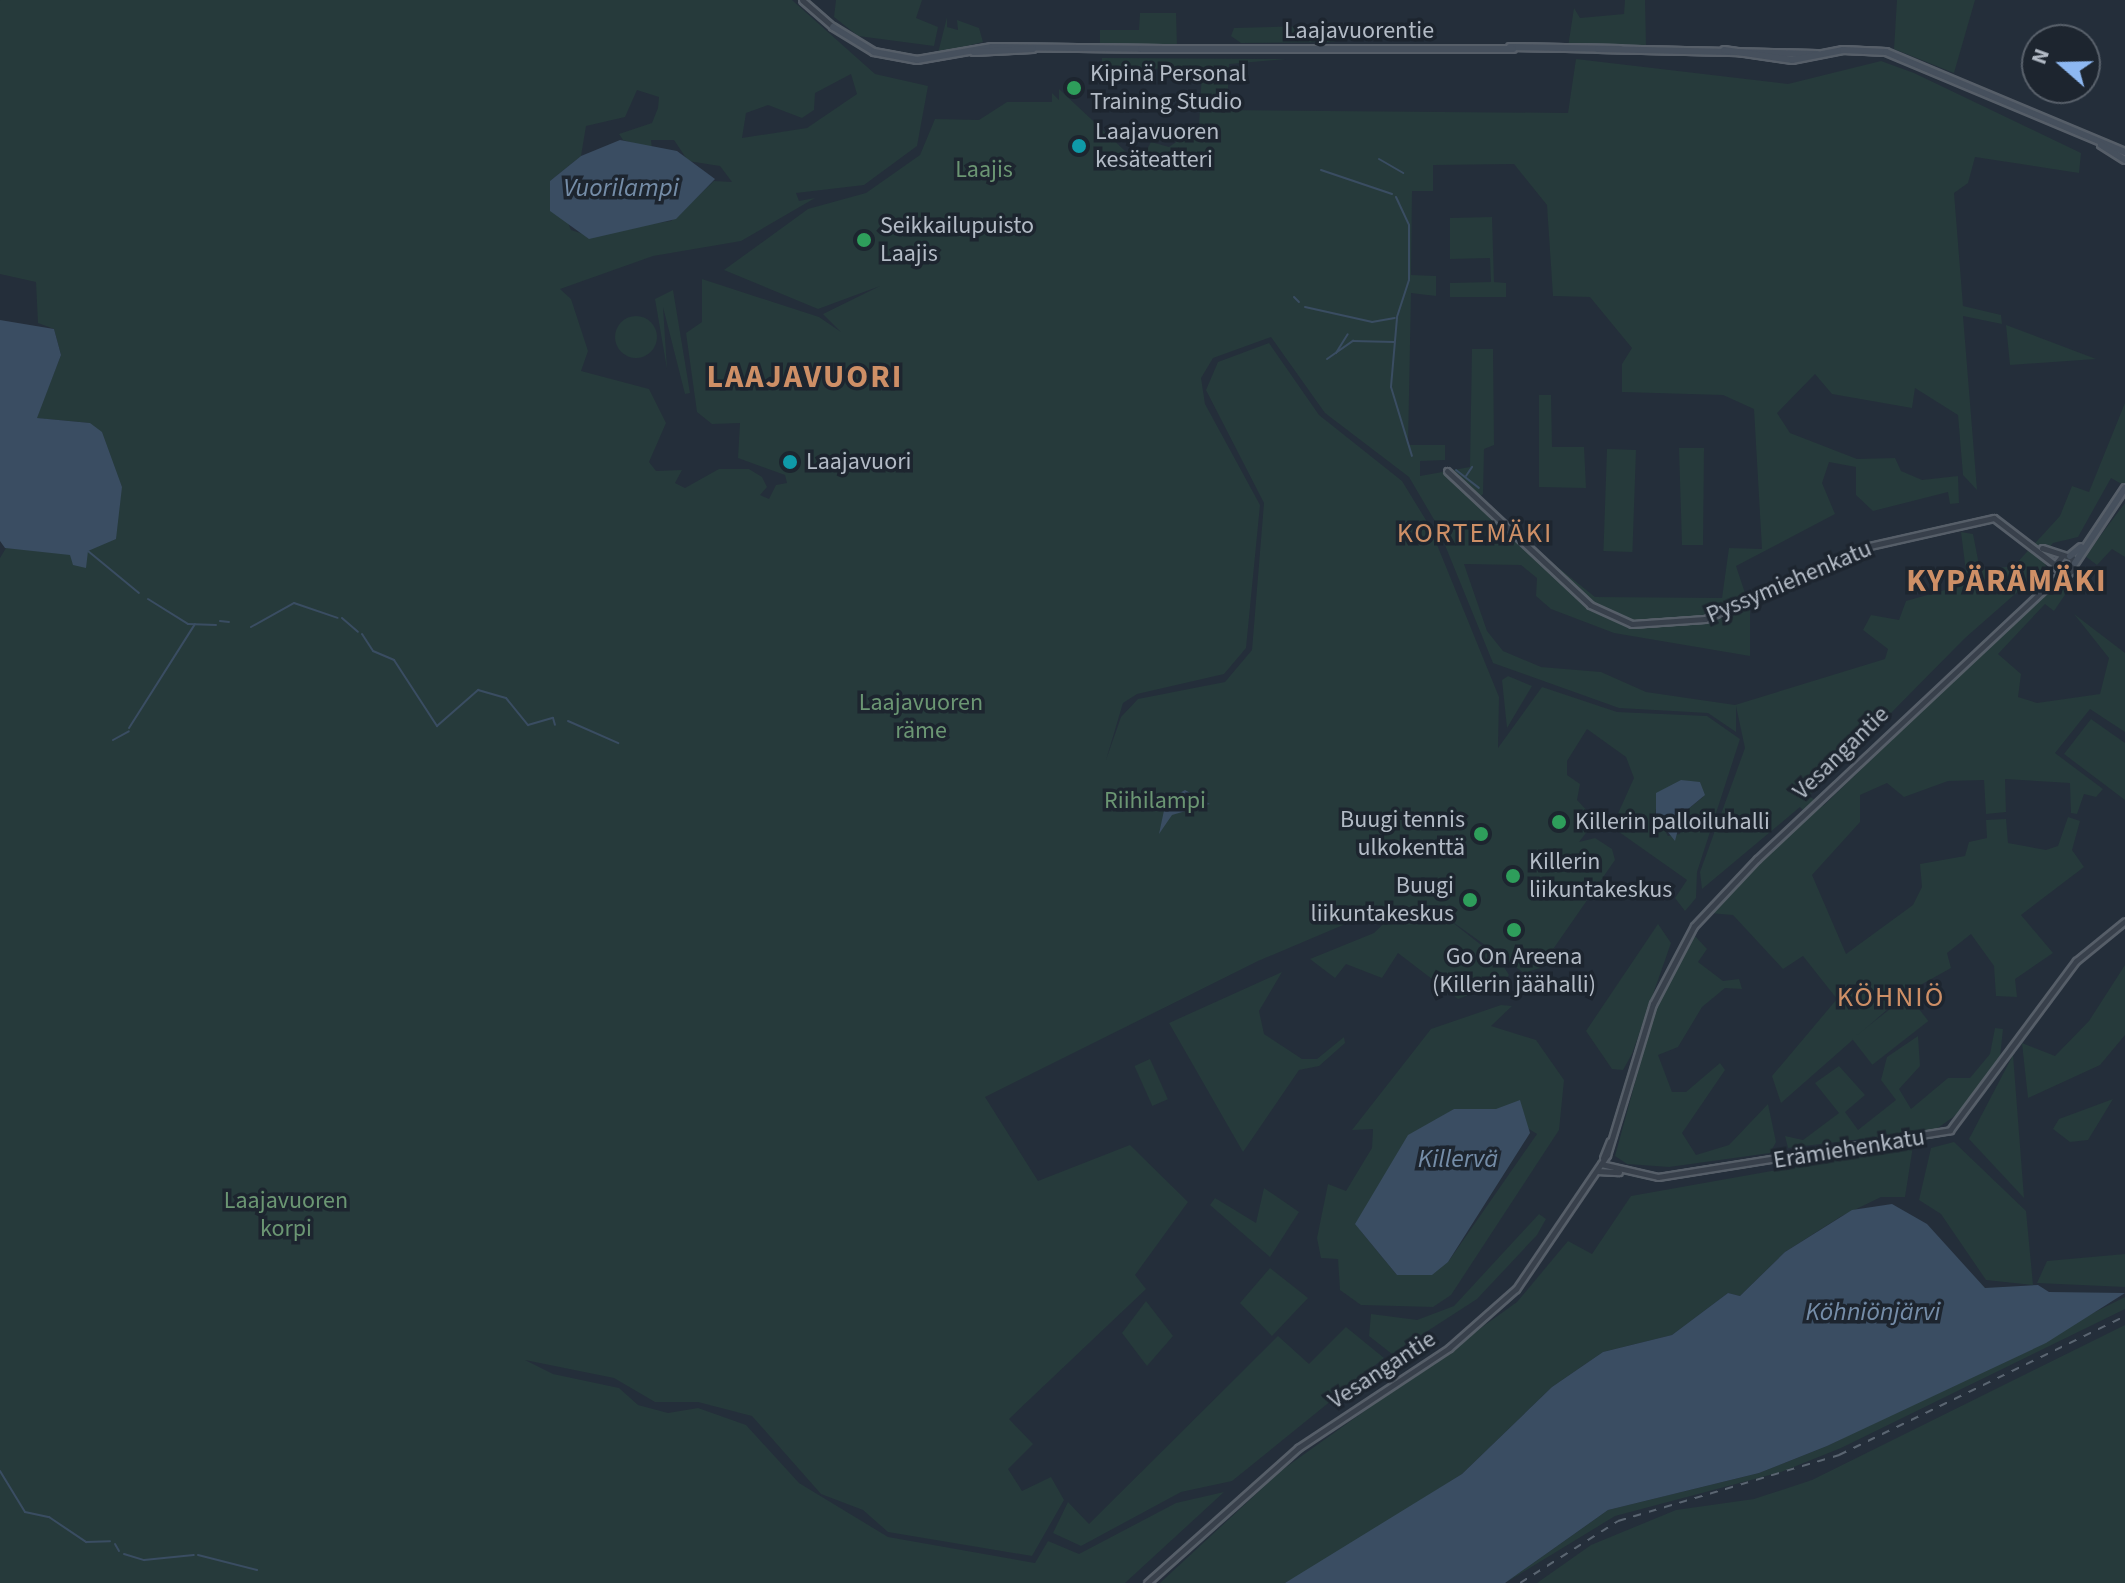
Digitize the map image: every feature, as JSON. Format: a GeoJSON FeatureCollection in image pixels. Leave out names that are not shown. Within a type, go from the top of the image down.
{"type":"FeatureCollection","features":[{"type":"Feature","properties":{"kind":"main road","name":"Laajavuorentie"},"geometry":{"type":"LineString","coordinates":[[833,27],[896,58],[1033,49],[1724,50],[1775,59],[1878,51],[1943,75],[2101,145],[2125,152]]}},
{"type":"Feature","properties":{"kind":"main road","name":"Laajavuorentie"},"geometry":{"type":"LineString","coordinates":[[2101,145],[2125,160]]}},
{"type":"Feature","properties":{"kind":"main road"},"geometry":{"type":"LineString","coordinates":[[2075,563],[2125,488]]}},
{"type":"Feature","properties":{"kind":"main road"},"geometry":{"type":"LineString","coordinates":[[2066,555],[2085,546]]}},
{"type":"Feature","properties":{"kind":"street","name":"Laajavuorentie"},"geometry":{"type":"LineString","coordinates":[[802,0],[833,27]]}},
{"type":"Feature","properties":{"kind":"street","name":"Pyssymiehenkatu"},"geometry":{"type":"LineString","coordinates":[[1447,471],[1590,605],[1632,624],[1705,619],[1865,547],[1994,518],[2041,548]]}},
{"type":"Feature","properties":{"kind":"street"},"geometry":{"type":"LineString","coordinates":[[2041,548],[2066,555],[2075,563]]}},
{"type":"Feature","properties":{"kind":"street"},"geometry":{"type":"LineString","coordinates":[[2041,548],[2060,574]]}},
{"type":"Feature","properties":{"kind":"street","name":"Vesangantie"},"geometry":{"type":"LineString","coordinates":[[2045,583],[2054,565],[2066,555]]}},
{"type":"Feature","properties":{"kind":"street","name":"Vesangantie"},"geometry":{"type":"LineString","coordinates":[[1147,1583],[1298,1448],[1431,1361],[1500,1305],[1553,1245],[1597,1171],[1610,1141],[1653,1004],[1707,910],[2045,583],[2060,574],[2071,573],[2075,563]]}},
{"type":"Feature","properties":{"kind":"street","name":"Erämiehenkatu"},"geometry":{"type":"LineString","coordinates":[[1597,1171],[1668,1176],[1950,1130],[2076,961],[2125,921]]}},
{"type":"Feature","properties":{"kind":"street","name":"Erämiehenkatu"},"geometry":{"type":"LineString","coordinates":[[1602,1161],[1619,1172]]}},
{"type":"Feature","properties":{"kind":"green space"},"geometry":{"type":"Polygon","coordinates":[[[0,0],[792,0],[875,74],[928,86],[917,146],[864,185],[796,193],[799,201],[815,198],[741,241],[653,256],[560,289],[571,299],[588,351],[581,371],[649,389],[666,423],[649,462],[656,471],[682,470],[675,483],[685,488],[719,469],[749,469],[762,477],[767,487],[760,495],[769,499],[776,485],[787,483],[785,475],[738,458],[740,423],[712,424],[697,412],[686,333],[702,322],[702,279],[819,317],[841,332],[823,314],[880,286],[818,309],[724,270],[808,209],[866,193],[920,155],[935,119],[979,120],[1007,102],[1052,102],[1052,93],[1059,100],[1059,89],[1139,164],[1151,142],[1169,147],[1199,126],[1202,71],[1102,66],[1102,58],[1286,59],[1229,64],[1227,110],[1568,113],[1576,59],[1788,84],[1881,61],[1914,73],[2081,153],[2079,173],[1975,157],[1968,183],[1954,193],[1963,306],[2001,315],[2002,324],[1963,316],[1977,490],[1963,475],[1958,415],[1915,388],[1912,408],[1832,394],[1815,374],[1777,413],[1790,433],[1857,459],[1895,458],[1901,471],[1922,480],[1958,476],[1959,503],[1950,504],[1948,492],[1873,511],[1856,495],[1856,467],[1829,462],[1822,483],[1835,514],[1736,566],[1750,608],[1750,656],[1614,633],[1551,609],[1536,596],[1537,578],[1521,565],[1464,564],[1487,631],[1503,651],[1541,667],[1601,672],[1646,692],[1735,705],[1885,659],[1888,649],[1863,630],[1871,615],[1899,620],[1906,601],[1959,586],[1966,572],[1961,532],[1973,534],[1980,570],[2014,566],[2060,516],[2072,486],[2089,492],[2125,403],[2125,486],[2111,478],[2078,537],[2053,543],[2043,556],[2046,567],[1965,638],[1809,796],[1823,806],[2042,596],[2075,580],[2054,611],[2045,604],[1998,654],[2021,674],[2018,697],[2037,703],[2100,694],[2109,658],[2074,614],[2125,653],[2125,732],[2090,709],[2055,753],[2103,789],[2096,797],[2084,794],[2077,814],[2071,813],[2070,783],[2005,779],[2006,812],[1986,814],[1984,780],[1948,781],[1904,797],[1887,783],[1860,795],[1860,822],[1812,875],[1846,954],[1913,905],[1922,887],[1920,864],[1965,856],[1969,842],[1987,838],[1986,820],[2006,819],[2008,843],[2046,850],[2058,846],[2068,817],[2080,821],[2072,850],[2084,867],[2021,915],[2053,953],[2015,979],[2017,997],[1996,996],[1994,966],[1971,934],[1947,953],[1951,968],[1906,993],[1781,1103],[1772,1076],[1837,999],[1803,956],[1783,969],[1733,915],[1710,913],[1809,816],[1800,807],[1702,889],[1700,872],[1745,748],[1736,706],[1736,732],[1708,713],[1619,708],[1493,663],[1436,523],[1409,477],[1325,413],[1271,337],[1213,358],[1201,378],[1205,404],[1260,505],[1246,648],[1224,674],[1137,694],[1123,703],[1106,760],[1121,717],[1138,699],[1225,682],[1252,650],[1264,503],[1206,390],[1218,362],[1269,343],[1319,415],[1402,481],[1429,525],[1499,697],[1498,748],[1542,687],[1617,712],[1707,716],[1740,739],[1697,872],[1696,898],[1685,911],[1675,898],[1687,880],[1612,827],[1634,778],[1626,757],[1587,729],[1567,761],[1567,775],[1580,784],[1577,800],[1596,820],[1579,842],[1595,838],[1612,849],[1615,860],[1540,968],[1524,973],[1443,915],[1499,959],[1509,975],[1504,981],[1458,999],[1398,953],[1382,978],[1346,964],[1335,978],[1310,959],[1374,933],[1400,908],[1388,906],[1258,961],[985,1097],[1038,1181],[1130,1145],[1188,1202],[1135,1275],[1146,1289],[1009,1419],[1033,1444],[1008,1469],[1022,1491],[1051,1477],[1064,1500],[1032,1556],[888,1532],[863,1510],[821,1494],[752,1416],[698,1402],[655,1402],[614,1378],[525,1360],[553,1374],[619,1388],[638,1405],[668,1413],[698,1408],[746,1425],[799,1483],[888,1537],[1035,1563],[1048,1541],[1079,1554],[1176,1503],[1224,1492],[1125,1583],[0,1583],[0,558],[6,548],[88,551],[122,487],[90,423],[36,418],[61,355],[54,329],[38,323],[36,282],[0,274],[0,0]],[[851,74],[815,93],[814,110],[802,118],[768,105],[746,113],[742,138],[807,128],[857,94],[851,74]],[[637,90],[625,117],[586,126],[581,156],[550,181],[571,230],[583,234],[671,221],[714,181],[732,182],[720,166],[688,161],[674,140],[651,140],[652,149],[623,140],[619,134],[652,123],[659,97],[637,90]],[[1514,164],[1433,165],[1433,191],[1412,191],[1411,275],[1436,276],[1436,296],[1411,293],[1408,445],[1445,445],[1445,460],[1420,461],[1420,476],[1470,467],[1472,349],[1493,349],[1494,445],[1484,449],[1483,494],[1475,501],[1595,597],[1722,598],[1729,548],[1762,549],[1754,409],[1723,395],[1622,392],[1622,364],[1632,348],[1590,297],[1553,296],[1547,205],[1514,164]],[[1686,782],[1658,797],[1655,814],[1668,836],[1680,834],[1682,814],[1703,797],[1700,782],[1686,782]]]}},
{"type":"Feature","properties":{"kind":"green space"},"geometry":{"type":"Polygon","coordinates":[[[836,0],[922,0],[916,18],[938,27],[934,46],[858,36],[834,17],[836,0]]]}},
{"type":"Feature","properties":{"kind":"green space"},"geometry":{"type":"Polygon","coordinates":[[[1625,0],[1645,0],[1646,45],[1568,47],[1574,8],[1580,18],[1624,14],[1625,0]]]}},
{"type":"Feature","properties":{"kind":"green space"},"geometry":{"type":"Polygon","coordinates":[[[1897,0],[1975,0],[1954,73],[1894,49],[1897,0]]]}},
{"type":"Feature","properties":{"kind":"green space"},"geometry":{"type":"Polygon","coordinates":[[[1140,13],[1176,13],[1177,46],[1100,44],[1100,30],[1139,30],[1140,13]]]}},
{"type":"Feature","properties":{"kind":"green space"},"geometry":{"type":"Polygon","coordinates":[[[947,17],[947,27],[958,30],[957,20],[979,28],[983,42],[938,53],[947,17]]]}},
{"type":"Feature","properties":{"kind":"green space"},"geometry":{"type":"Polygon","coordinates":[[[1341,25],[1342,38],[1334,42],[1241,43],[1231,36],[1234,28],[1341,25]]]}},
{"type":"Feature","properties":{"kind":"green space"},"geometry":{"type":"Polygon","coordinates":[[[1492,217],[1494,282],[1506,283],[1506,297],[1450,297],[1450,283],[1491,282],[1490,258],[1450,259],[1450,218],[1492,217]]]}},
{"type":"Feature","properties":{"kind":"green space"},"geometry":{"type":"Polygon","coordinates":[[[673,290],[690,393],[685,394],[663,307],[667,369],[655,299],[673,290]]]}},
{"type":"Feature","properties":{"kind":"green space"},"geometry":{"type":"Polygon","coordinates":[[[636,316],[651,322],[657,337],[651,352],[636,358],[621,352],[615,337],[621,322],[636,316]]]}},
{"type":"Feature","properties":{"kind":"green space"},"geometry":{"type":"Polygon","coordinates":[[[2006,325],[2096,359],[2010,365],[2006,325]]]}},
{"type":"Feature","properties":{"kind":"green space"},"geometry":{"type":"Polygon","coordinates":[[[1539,395],[1551,395],[1552,447],[1584,447],[1586,488],[1539,487],[1539,395]]]}},
{"type":"Feature","properties":{"kind":"green space"},"geometry":{"type":"Polygon","coordinates":[[[1679,448],[1704,448],[1703,545],[1682,545],[1679,448]]]}},
{"type":"Feature","properties":{"kind":"green space"},"geometry":{"type":"Polygon","coordinates":[[[1607,449],[1636,450],[1632,552],[1603,551],[1607,449]]]}},
{"type":"Feature","properties":{"kind":"green space"},"geometry":{"type":"Polygon","coordinates":[[[2125,503],[2125,557],[2112,549],[2097,565],[2085,556],[2125,503]]]}},
{"type":"Feature","properties":{"kind":"green space"},"geometry":{"type":"Polygon","coordinates":[[[1508,676],[1532,686],[1507,728],[1502,680],[1508,676]]]}},
{"type":"Feature","properties":{"kind":"green space"},"geometry":{"type":"Polygon","coordinates":[[[2091,719],[2125,743],[2125,800],[2064,754],[2091,719]]]}},
{"type":"Feature","properties":{"kind":"green space"},"geometry":{"type":"Polygon","coordinates":[[[1658,924],[1671,943],[1632,1054],[1623,1070],[1612,1069],[1586,1031],[1658,924]]]}},
{"type":"Feature","properties":{"kind":"green space"},"geometry":{"type":"Polygon","coordinates":[[[1695,936],[1707,949],[1698,962],[1723,981],[1739,979],[1742,989],[1725,988],[1702,1007],[1678,1047],[1658,1055],[1672,1092],[1686,1092],[1720,1063],[1725,1070],[1682,1133],[1696,1155],[1729,1145],[1768,1104],[1776,1142],[1770,1153],[1669,1167],[1627,1164],[1615,1156],[1656,1006],[1695,936]]]}},
{"type":"Feature","properties":{"kind":"green space"},"geometry":{"type":"Polygon","coordinates":[[[2125,965],[2125,1035],[2100,1065],[2028,1098],[2022,1043],[2055,1056],[2089,1021],[2125,965]]]}},
{"type":"Feature","properties":{"kind":"green space"},"geometry":{"type":"Polygon","coordinates":[[[1282,972],[1259,1011],[1264,1034],[1302,1059],[1317,1059],[1344,1037],[1345,1043],[1319,1066],[1299,1070],[1243,1152],[1169,1023],[1282,972]]]}},
{"type":"Feature","properties":{"kind":"green space"},"geometry":{"type":"Polygon","coordinates":[[[1908,995],[1928,1021],[1872,1065],[1852,1039],[1908,995]]]}},
{"type":"Feature","properties":{"kind":"green space"},"geometry":{"type":"Polygon","coordinates":[[[1501,1005],[1512,1006],[1491,1026],[1536,1040],[1564,1080],[1559,1130],[1451,1295],[1433,1307],[1361,1305],[1340,1290],[1338,1259],[1321,1258],[1317,1238],[1328,1184],[1346,1191],[1372,1148],[1373,1129],[1352,1130],[1431,1029],[1501,1005]],[[1454,1109],[1415,1134],[1360,1230],[1397,1275],[1448,1262],[1537,1134],[1496,1109],[1454,1109]]]}},
{"type":"Feature","properties":{"kind":"green space"},"geometry":{"type":"Polygon","coordinates":[[[1995,1028],[2003,1029],[2000,1058],[1963,1110],[1935,1130],[1788,1148],[1785,1136],[1803,1140],[1839,1113],[1815,1083],[1839,1066],[1865,1095],[1845,1112],[1858,1130],[1896,1100],[1881,1080],[1887,1057],[1918,1036],[1920,1066],[1899,1089],[1911,1109],[1948,1078],[1970,1078],[1990,1054],[1995,1028]]]}},
{"type":"Feature","properties":{"kind":"green space"},"geometry":{"type":"Polygon","coordinates":[[[2013,1055],[2024,1198],[1969,1139],[2013,1055]]]}},
{"type":"Feature","properties":{"kind":"green space"},"geometry":{"type":"Polygon","coordinates":[[[1150,1059],[1168,1099],[1152,1106],[1134,1066],[1150,1059]]]}},
{"type":"Feature","properties":{"kind":"green space"},"geometry":{"type":"Polygon","coordinates":[[[2113,1099],[2088,1140],[2070,1142],[2053,1129],[2059,1119],[2113,1099]]]}},
{"type":"Feature","properties":{"kind":"green space"},"geometry":{"type":"Polygon","coordinates":[[[1954,1142],[2026,1211],[2033,1285],[1986,1280],[1941,1214],[1919,1200],[1931,1148],[1954,1142]]]}},
{"type":"Feature","properties":{"kind":"green space"},"geometry":{"type":"Polygon","coordinates":[[[1913,1146],[1905,1197],[1881,1197],[1840,1217],[1785,1252],[1740,1296],[1728,1293],[1672,1335],[1603,1352],[1552,1387],[1462,1474],[1326,1560],[1285,1583],[1160,1583],[1282,1470],[1517,1302],[1568,1241],[1592,1254],[1631,1196],[1913,1146]]]}},
{"type":"Feature","properties":{"kind":"green space"},"geometry":{"type":"Polygon","coordinates":[[[1264,1188],[1299,1212],[1270,1257],[1210,1205],[1215,1198],[1256,1223],[1264,1188]]]}},
{"type":"Feature","properties":{"kind":"green space"},"geometry":{"type":"Polygon","coordinates":[[[1539,1214],[1546,1219],[1537,1235],[1477,1299],[1392,1354],[1369,1336],[1371,1314],[1417,1320],[1454,1306],[1539,1214]]]}},
{"type":"Feature","properties":{"kind":"green space"},"geometry":{"type":"Polygon","coordinates":[[[2125,1254],[2125,1287],[2037,1283],[2047,1261],[2125,1254]]]}},
{"type":"Feature","properties":{"kind":"green space"},"geometry":{"type":"Polygon","coordinates":[[[1270,1268],[1308,1298],[1272,1336],[1240,1303],[1270,1268]]]}},
{"type":"Feature","properties":{"kind":"green space"},"geometry":{"type":"Polygon","coordinates":[[[2125,1297],[2125,1309],[1841,1448],[1781,1472],[1615,1516],[1505,1583],[1608,1510],[1759,1473],[1827,1446],[2125,1297]]]}},
{"type":"Feature","properties":{"kind":"green space"},"geometry":{"type":"Polygon","coordinates":[[[1146,1301],[1173,1336],[1147,1366],[1122,1333],[1146,1301]]]}},
{"type":"Feature","properties":{"kind":"green space"},"geometry":{"type":"Polygon","coordinates":[[[2125,1325],[2125,1583],[1537,1583],[1591,1545],[1676,1510],[1754,1499],[1812,1480],[2125,1325]]]}},
{"type":"Feature","properties":{"kind":"green space"},"geometry":{"type":"Polygon","coordinates":[[[1346,1327],[1384,1358],[1232,1481],[1181,1492],[1081,1546],[1053,1533],[1068,1502],[1089,1524],[1278,1336],[1309,1364],[1346,1327]]]}},
{"type":"Feature","properties":{"kind":"water","name":"Vuorilampi"},"geometry":{"type":"Polygon","coordinates":[[[620,140],[677,151],[715,179],[676,219],[589,239],[550,211],[550,181],[581,156],[620,140]]]}},
{"type":"Feature","properties":{"kind":"water"},"geometry":{"type":"Polygon","coordinates":[[[0,320],[54,329],[61,355],[37,418],[90,423],[102,432],[122,487],[116,539],[88,551],[86,568],[73,565],[70,555],[5,548],[0,541],[0,320]]]}},
{"type":"Feature","properties":{"kind":"water"},"geometry":{"type":"Polygon","coordinates":[[[1681,780],[1700,782],[1705,795],[1682,814],[1675,841],[1656,817],[1656,793],[1681,780]]]}},
{"type":"Feature","properties":{"kind":"water","name":"Riihilampi"},"geometry":{"type":"Polygon","coordinates":[[[1185,790],[1210,804],[1172,815],[1159,834],[1166,801],[1185,790]]]}},
{"type":"Feature","properties":{"kind":"water","name":"Killervä"},"geometry":{"type":"Polygon","coordinates":[[[1520,1100],[1530,1133],[1448,1262],[1432,1275],[1397,1275],[1355,1224],[1408,1135],[1454,1109],[1496,1109],[1520,1100]]]}},
{"type":"Feature","properties":{"kind":"water","name":"Köhniönjärvi"},"geometry":{"type":"Polygon","coordinates":[[[1892,1204],[1927,1224],[1985,1288],[2038,1285],[2049,1292],[2125,1293],[2046,1343],[1827,1446],[1759,1473],[1608,1510],[1505,1583],[1285,1583],[1462,1474],[1552,1387],[1603,1352],[1672,1335],[1728,1293],[1740,1296],[1785,1252],[1852,1210],[1892,1204]]]}},
{"type":"Feature","properties":{"kind":"waterway"},"geometry":{"type":"LineString","coordinates":[[1379,159],[1403,173]]}},
{"type":"Feature","properties":{"kind":"waterway"},"geometry":{"type":"LineString","coordinates":[[1321,170],[1392,194]]}},
{"type":"Feature","properties":{"kind":"waterway"},"geometry":{"type":"LineString","coordinates":[[1396,197],[1409,225],[1409,280],[1397,318],[1391,387],[1412,456]]}},
{"type":"Feature","properties":{"kind":"waterway"},"geometry":{"type":"LineString","coordinates":[[1294,297],[1299,302]]}},
{"type":"Feature","properties":{"kind":"waterway"},"geometry":{"type":"LineString","coordinates":[[1305,307],[1372,322],[1395,318]]}},
{"type":"Feature","properties":{"kind":"waterway"},"geometry":{"type":"LineString","coordinates":[[1336,353],[1348,334]]}},
{"type":"Feature","properties":{"kind":"waterway"},"geometry":{"type":"LineString","coordinates":[[1327,359],[1353,341],[1394,342]]}},
{"type":"Feature","properties":{"kind":"waterway"},"geometry":{"type":"LineString","coordinates":[[1466,476],[1472,467]]}},
{"type":"Feature","properties":{"kind":"waterway"},"geometry":{"type":"LineString","coordinates":[[1456,470],[1479,488]]}},
{"type":"Feature","properties":{"kind":"waterway"},"geometry":{"type":"LineString","coordinates":[[88,551],[139,593]]}},
{"type":"Feature","properties":{"kind":"waterway"},"geometry":{"type":"LineString","coordinates":[[148,599],[188,624],[216,625]]}},
{"type":"Feature","properties":{"kind":"waterway"},"geometry":{"type":"LineString","coordinates":[[251,627],[294,603],[338,618]]}},
{"type":"Feature","properties":{"kind":"waterway"},"geometry":{"type":"LineString","coordinates":[[342,618],[358,632]]}},
{"type":"Feature","properties":{"kind":"waterway"},"geometry":{"type":"LineString","coordinates":[[220,621],[229,622]]}},
{"type":"Feature","properties":{"kind":"waterway"},"geometry":{"type":"LineString","coordinates":[[129,728],[195,624]]}},
{"type":"Feature","properties":{"kind":"waterway"},"geometry":{"type":"LineString","coordinates":[[362,634],[373,651],[394,660],[437,726],[478,690],[506,698],[528,725],[553,718],[555,725]]}},
{"type":"Feature","properties":{"kind":"waterway"},"geometry":{"type":"LineString","coordinates":[[568,721],[618,743]]}},
{"type":"Feature","properties":{"kind":"waterway"},"geometry":{"type":"LineString","coordinates":[[113,740],[129,731]]}},
{"type":"Feature","properties":{"kind":"waterway"},"geometry":{"type":"LineString","coordinates":[[0,1471],[25,1512],[49,1517],[86,1542],[110,1541]]}},
{"type":"Feature","properties":{"kind":"waterway"},"geometry":{"type":"LineString","coordinates":[[115,1544],[119,1551]]}},
{"type":"Feature","properties":{"kind":"waterway"},"geometry":{"type":"LineString","coordinates":[[124,1554],[144,1560],[194,1555]]}},
{"type":"Feature","properties":{"kind":"waterway"},"geometry":{"type":"LineString","coordinates":[[198,1555],[257,1570]]}},
{"type":"Feature","properties":{"kind":"railway"},"geometry":{"type":"LineString","coordinates":[[1520,1583],[1618,1521],[1839,1455],[2125,1316]]}},
{"type":"Feature","properties":{"kind":"place","name":"Kipinä Personal Training Studio"},"geometry":{"type":"Point","coordinates":[1074,88]}},
{"type":"Feature","properties":{"kind":"place","name":"Laajavuoren kesäteatteri"},"geometry":{"type":"Point","coordinates":[1079,146]}},
{"type":"Feature","properties":{"kind":"place","name":"Seikkailupuisto Laajis"},"geometry":{"type":"Point","coordinates":[864,240]}},
{"type":"Feature","properties":{"kind":"place","name":"Laajavuori"},"geometry":{"type":"Point","coordinates":[790,462]}},
{"type":"Feature","properties":{"kind":"place","name":"Killerin palloiluhalli"},"geometry":{"type":"Point","coordinates":[1559,822]}},
{"type":"Feature","properties":{"kind":"place","name":"Buugi tennis ulkokenttä"},"geometry":{"type":"Point","coordinates":[1481,834]}},
{"type":"Feature","properties":{"kind":"place","name":"Killerin liikuntakeskus"},"geometry":{"type":"Point","coordinates":[1513,876]}},
{"type":"Feature","properties":{"kind":"place","name":"Buugi liikuntakeskus"},"geometry":{"type":"Point","coordinates":[1470,900]}},
{"type":"Feature","properties":{"kind":"place","name":"Go On Areena (Killerin jäähalli)"},"geometry":{"type":"Point","coordinates":[1514,930]}},
{"type":"Feature","properties":{"kind":"district","name":"LAAJAVUORI"},"geometry":{"type":"Point","coordinates":[805,377]}},
{"type":"Feature","properties":{"kind":"district","name":"KORTEMÄKI"},"geometry":{"type":"Point","coordinates":[1475,533]}},
{"type":"Feature","properties":{"kind":"district","name":"KYPÄRÄMÄKI"},"geometry":{"type":"Point","coordinates":[2007,581]}},
{"type":"Feature","properties":{"kind":"district","name":"KÖHNIÖ"},"geometry":{"type":"Point","coordinates":[1891,997]}},
{"type":"Feature","properties":{"kind":"park label","name":"Laajis"},"geometry":{"type":"Point","coordinates":[984,170]}},
{"type":"Feature","properties":{"kind":"park label","name":"Laajavuoren räme"},"geometry":{"type":"Point","coordinates":[921,717]}},
{"type":"Feature","properties":{"kind":"park label","name":"Laajavuoren korpi"},"geometry":{"type":"Point","coordinates":[286,1215]}}]}
